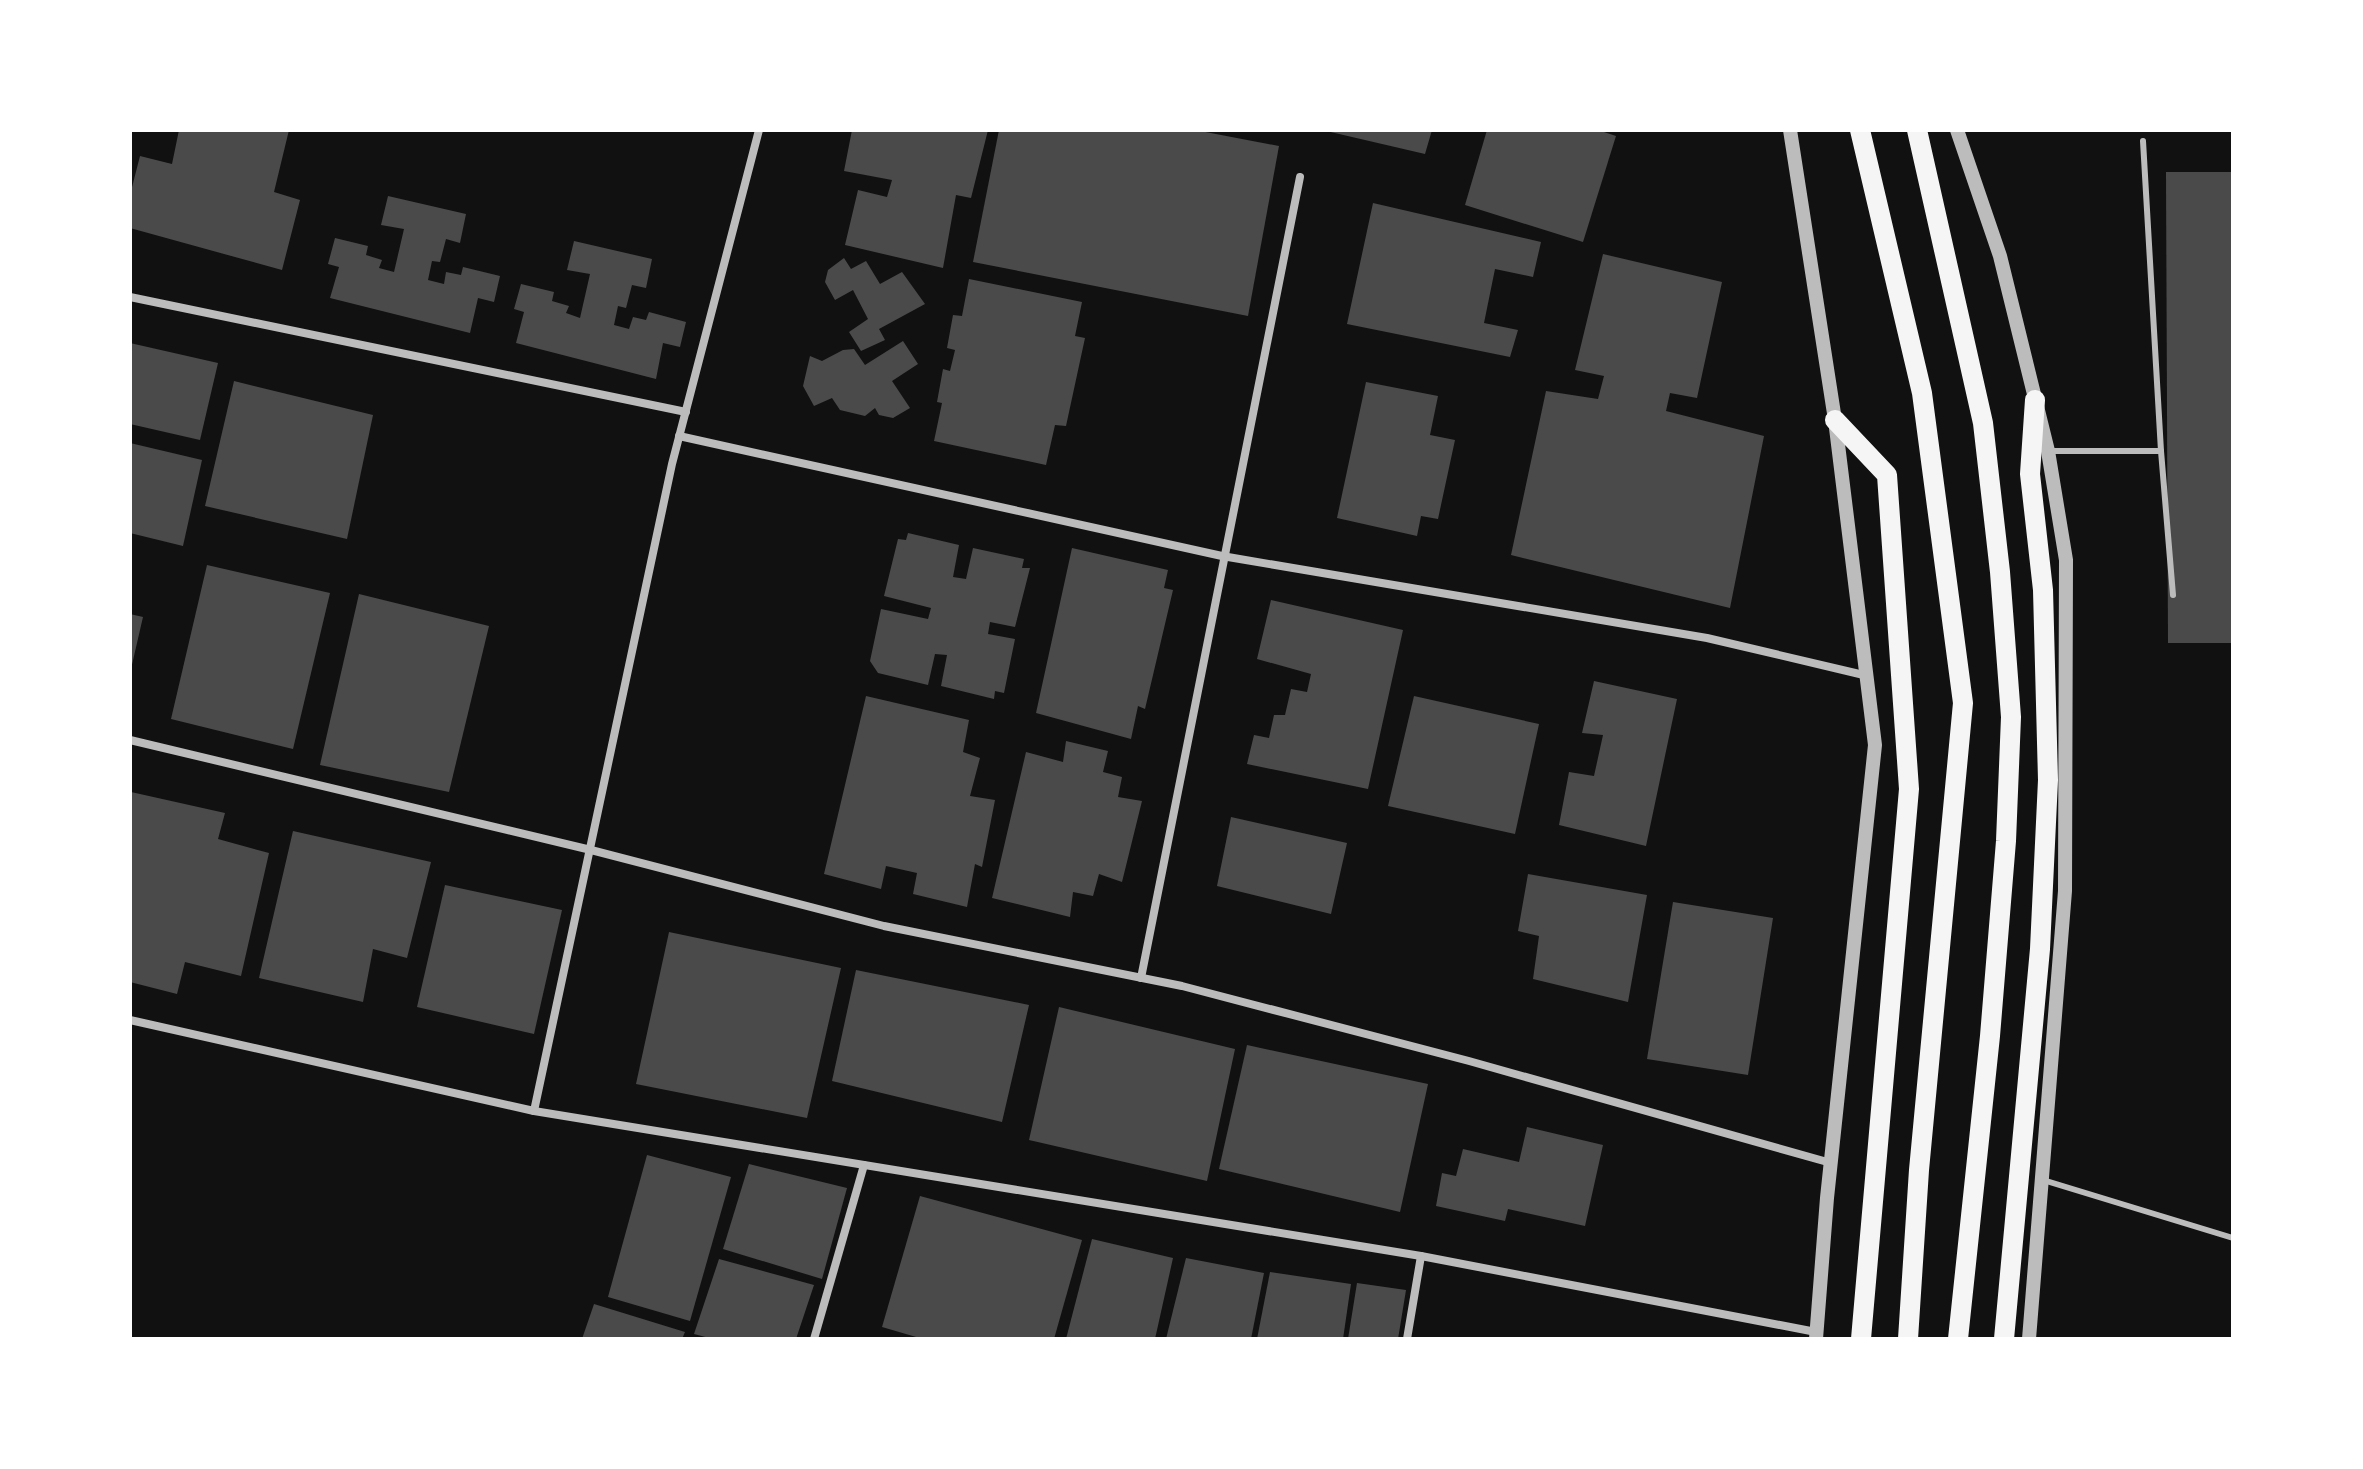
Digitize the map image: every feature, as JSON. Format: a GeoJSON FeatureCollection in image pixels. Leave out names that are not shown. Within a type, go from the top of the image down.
{"type":"FeatureCollection","features":[{"type":"Feature","properties":{"kind":"main road"},"geometry":{"type":"LineString","coordinates":[[1860,130],[1922,393],[1963,703],[1919,1170],[1908,1339]]}},
{"type":"Feature","properties":{"kind":"main road"},"geometry":{"type":"LineString","coordinates":[[1917,130],[1983,423],[2000,572],[2011,717],[2006,841],[1991,1021],[1958,1339]]}},
{"type":"Feature","properties":{"kind":"main road"},"geometry":{"type":"LineString","coordinates":[[2004,1339],[2040,949],[2048,780],[2043,590],[2032,492],[2035,400]]}},
{"type":"Feature","properties":{"kind":"main road"},"geometry":{"type":"LineString","coordinates":[[1835,420],[1887,475],[1909,789],[1861,1339]]}},
{"type":"Feature","properties":{"kind":"street"},"geometry":{"type":"LineString","coordinates":[[534,1111],[679,436],[759,130]]}},
{"type":"Feature","properties":{"kind":"street"},"geometry":{"type":"LineString","coordinates":[[130,1020],[534,1111],[1421,1256],[1816,1335],[1875,745],[1835,420],[1790,130]]}},
{"type":"Feature","properties":{"kind":"street"},"geometry":{"type":"LineString","coordinates":[[1957,130],[2000,256],[2048,451],[2066,560],[2065,891],[2029,1339]]}},
{"type":"Feature","properties":{"kind":"street"},"geometry":{"type":"LineString","coordinates":[[1141,978],[1222,556],[1300,177]]}},
{"type":"Feature","properties":{"kind":"street"},"geometry":{"type":"LineString","coordinates":[[130,297],[686,412]]}},
{"type":"Feature","properties":{"kind":"street"},"geometry":{"type":"LineString","coordinates":[[679,436],[1222,556],[1707,638],[1868,676]]}},
{"type":"Feature","properties":{"kind":"street"},"geometry":{"type":"LineString","coordinates":[[130,740],[591,850],[884,926],[1141,978],[1469,1061],[1831,1163]]}},
{"type":"Feature","properties":{"kind":"street"},"geometry":{"type":"LineString","coordinates":[[814,1339],[864,1165]]}},
{"type":"Feature","properties":{"kind":"street"},"geometry":{"type":"LineString","coordinates":[[1407,1339],[1421,1256]]}},
{"type":"Feature","properties":{"kind":"lane"},"geometry":{"type":"LineString","coordinates":[[2143,141],[2161,451],[2173,595]]}},
{"type":"Feature","properties":{"kind":"lane"},"geometry":{"type":"LineString","coordinates":[[2048,451],[2161,451]]}},
{"type":"Feature","properties":{"kind":"lane"},"geometry":{"type":"LineString","coordinates":[[2043,1180],[2233,1238]]}},
{"type":"Feature","properties":{"kind":"building"},"geometry":{"type":"Polygon","coordinates":[[[179,130],[289,130],[274,192],[300,200],[282,270],[130,228],[130,195],[140,156],[172,164],[179,130]]]}},
{"type":"Feature","properties":{"kind":"building"},"geometry":{"type":"Polygon","coordinates":[[[852,130],[988,130],[971,198],[956,195],[943,268],[845,245],[858,190],[887,197],[892,180],[844,171],[852,130]]]}},
{"type":"Feature","properties":{"kind":"building"},"geometry":{"type":"Polygon","coordinates":[[[999,130],[1195,130],[1279,146],[1248,316],[973,262],[999,130]]]}},
{"type":"Feature","properties":{"kind":"building"},"geometry":{"type":"Polygon","coordinates":[[[1322,130],[1432,130],[1425,154],[1322,130]]]}},
{"type":"Feature","properties":{"kind":"building"},"geometry":{"type":"Polygon","coordinates":[[[1487,130],[1598,130],[1616,136],[1583,242],[1465,205],[1487,130]]]}},
{"type":"Feature","properties":{"kind":"building"},"geometry":{"type":"Polygon","coordinates":[[[2166,172],[2233,172],[2233,643],[2168,643],[2166,172]]]}},
{"type":"Feature","properties":{"kind":"building"},"geometry":{"type":"Polygon","coordinates":[[[388,196],[466,214],[460,243],[446,239],[440,262],[432,261],[428,280],[444,284],[446,272],[461,275],[463,267],[500,276],[494,302],[478,298],[470,333],[330,298],[339,267],[328,264],[335,238],[368,246],[366,255],[382,260],[379,268],[394,272],[404,229],[381,225],[388,196]]]}},
{"type":"Feature","properties":{"kind":"building"},"geometry":{"type":"Polygon","coordinates":[[[1373,203],[1541,242],[1533,277],[1495,269],[1484,323],[1518,330],[1510,357],[1347,324],[1373,203]]]}},
{"type":"Feature","properties":{"kind":"building"},"geometry":{"type":"Polygon","coordinates":[[[574,241],[652,259],[646,288],[632,285],[626,308],[618,306],[614,325],[629,329],[633,317],[646,320],[649,312],[686,322],[680,347],[663,343],[656,379],[516,343],[524,312],[514,309],[521,284],[554,292],[552,301],[569,306],[566,313],[580,318],[590,274],[567,270],[574,241]]]}},
{"type":"Feature","properties":{"kind":"building"},"geometry":{"type":"Polygon","coordinates":[[[1603,254],[1722,282],[1697,398],[1670,393],[1666,411],[1764,436],[1730,608],[1511,555],[1546,391],[1598,399],[1604,376],[1575,370],[1603,254]]]}},
{"type":"Feature","properties":{"kind":"building"},"geometry":{"type":"Polygon","coordinates":[[[844,258],[851,269],[866,261],[880,284],[902,272],[925,304],[879,329],[885,340],[861,351],[849,332],[868,319],[853,290],[835,300],[825,282],[828,270],[844,258]]]}},
{"type":"Feature","properties":{"kind":"building"},"geometry":{"type":"Polygon","coordinates":[[[969,279],[1082,302],[1075,336],[1085,338],[1066,426],[1055,425],[1046,465],[934,441],[942,403],[937,402],[943,369],[950,371],[955,350],[947,348],[953,315],[962,316],[969,279]]]}},
{"type":"Feature","properties":{"kind":"building"},"geometry":{"type":"Polygon","coordinates":[[[903,341],[918,364],[892,381],[910,408],[893,418],[879,415],[875,408],[865,416],[840,410],[832,398],[814,406],[803,386],[810,356],[822,361],[843,350],[854,349],[865,365],[903,341]]]}},
{"type":"Feature","properties":{"kind":"building"},"geometry":{"type":"Polygon","coordinates":[[[130,343],[218,363],[200,440],[130,424],[130,343]]]}},
{"type":"Feature","properties":{"kind":"building"},"geometry":{"type":"Polygon","coordinates":[[[234,381],[373,415],[347,539],[205,506],[234,381]]]}},
{"type":"Feature","properties":{"kind":"building"},"geometry":{"type":"Polygon","coordinates":[[[1366,382],[1438,396],[1430,435],[1455,440],[1438,519],[1421,516],[1417,536],[1337,518],[1366,382]]]}},
{"type":"Feature","properties":{"kind":"building"},"geometry":{"type":"Polygon","coordinates":[[[130,443],[202,460],[183,546],[130,533],[130,443]]]}},
{"type":"Feature","properties":{"kind":"building"},"geometry":{"type":"Polygon","coordinates":[[[908,533],[959,545],[953,577],[966,579],[973,548],[1024,559],[1022,568],[1030,568],[1015,627],[990,622],[988,634],[1015,639],[1004,693],[995,691],[994,699],[941,686],[947,655],[935,654],[928,685],[878,673],[870,661],[881,609],[928,619],[931,608],[884,596],[898,539],[906,540],[908,533]]]}},
{"type":"Feature","properties":{"kind":"building"},"geometry":{"type":"Polygon","coordinates":[[[1072,548],[1168,570],[1164,588],[1173,590],[1145,709],[1138,706],[1131,739],[1036,713],[1072,548]]]}},
{"type":"Feature","properties":{"kind":"building"},"geometry":{"type":"Polygon","coordinates":[[[207,565],[330,593],[293,749],[171,719],[207,565]]]}},
{"type":"Feature","properties":{"kind":"building"},"geometry":{"type":"Polygon","coordinates":[[[359,594],[489,626],[449,792],[320,765],[359,594]]]}},
{"type":"Feature","properties":{"kind":"building"},"geometry":{"type":"Polygon","coordinates":[[[1271,600],[1403,630],[1368,789],[1247,764],[1254,735],[1269,738],[1274,715],[1285,715],[1291,689],[1307,692],[1311,674],[1257,659],[1271,600]]]}},
{"type":"Feature","properties":{"kind":"building"},"geometry":{"type":"Polygon","coordinates":[[[130,614],[143,617],[131,669],[130,669],[130,614]]]}},
{"type":"Feature","properties":{"kind":"building"},"geometry":{"type":"Polygon","coordinates":[[[1594,681],[1677,699],[1646,846],[1559,825],[1569,772],[1594,776],[1603,735],[1582,733],[1594,681]]]}},
{"type":"Feature","properties":{"kind":"building"},"geometry":{"type":"Polygon","coordinates":[[[866,696],[969,720],[963,752],[980,758],[970,796],[995,800],[982,867],[975,864],[967,907],[913,894],[917,873],[886,866],[881,889],[824,874],[866,696]]]}},
{"type":"Feature","properties":{"kind":"building"},"geometry":{"type":"Polygon","coordinates":[[[1414,696],[1539,724],[1515,834],[1388,806],[1414,696]]]}},
{"type":"Feature","properties":{"kind":"building"},"geometry":{"type":"Polygon","coordinates":[[[1066,741],[1108,751],[1103,772],[1122,777],[1118,797],[1142,801],[1122,882],[1099,874],[1093,896],[1073,892],[1070,917],[992,898],[1026,752],[1063,762],[1066,741]]]}},
{"type":"Feature","properties":{"kind":"building"},"geometry":{"type":"Polygon","coordinates":[[[131,792],[225,813],[218,839],[269,853],[241,976],[185,962],[177,994],[130,982],[131,792]]]}},
{"type":"Feature","properties":{"kind":"building"},"geometry":{"type":"Polygon","coordinates":[[[1231,817],[1347,843],[1331,914],[1217,886],[1231,817]]]}},
{"type":"Feature","properties":{"kind":"building"},"geometry":{"type":"Polygon","coordinates":[[[293,831],[431,862],[407,958],[373,949],[363,1002],[259,978],[293,831]]]}},
{"type":"Feature","properties":{"kind":"building"},"geometry":{"type":"Polygon","coordinates":[[[1528,874],[1647,895],[1628,1002],[1533,979],[1539,936],[1518,931],[1528,874]]]}},
{"type":"Feature","properties":{"kind":"building"},"geometry":{"type":"Polygon","coordinates":[[[445,885],[562,910],[534,1034],[417,1007],[445,885]]]}},
{"type":"Feature","properties":{"kind":"building"},"geometry":{"type":"Polygon","coordinates":[[[1673,902],[1773,918],[1748,1075],[1647,1059],[1673,902]]]}},
{"type":"Feature","properties":{"kind":"building"},"geometry":{"type":"Polygon","coordinates":[[[669,932],[841,968],[807,1118],[636,1084],[669,932]]]}},
{"type":"Feature","properties":{"kind":"building"},"geometry":{"type":"Polygon","coordinates":[[[856,970],[1029,1005],[1002,1122],[832,1081],[856,970]]]}},
{"type":"Feature","properties":{"kind":"building"},"geometry":{"type":"Polygon","coordinates":[[[1059,1007],[1235,1049],[1207,1181],[1029,1140],[1059,1007]]]}},
{"type":"Feature","properties":{"kind":"building"},"geometry":{"type":"Polygon","coordinates":[[[1247,1045],[1428,1084],[1400,1212],[1219,1169],[1247,1045]]]}},
{"type":"Feature","properties":{"kind":"building"},"geometry":{"type":"Polygon","coordinates":[[[1527,1127],[1603,1145],[1585,1226],[1508,1209],[1505,1221],[1436,1206],[1442,1173],[1456,1176],[1463,1149],[1519,1162],[1527,1127]]]}},
{"type":"Feature","properties":{"kind":"building"},"geometry":{"type":"Polygon","coordinates":[[[647,1155],[731,1177],[690,1321],[608,1297],[647,1155]]]}},
{"type":"Feature","properties":{"kind":"building"},"geometry":{"type":"Polygon","coordinates":[[[749,1164],[847,1188],[822,1279],[723,1249],[749,1164]]]}},
{"type":"Feature","properties":{"kind":"building"},"geometry":{"type":"Polygon","coordinates":[[[920,1196],[1082,1240],[1054,1339],[923,1339],[882,1327],[920,1196]]]}},
{"type":"Feature","properties":{"kind":"building"},"geometry":{"type":"Polygon","coordinates":[[[1092,1239],[1173,1258],[1155,1339],[1066,1339],[1092,1239]]]}},
{"type":"Feature","properties":{"kind":"building"},"geometry":{"type":"Polygon","coordinates":[[[1186,1258],[1264,1273],[1251,1339],[1166,1339],[1186,1258]]]}},
{"type":"Feature","properties":{"kind":"building"},"geometry":{"type":"Polygon","coordinates":[[[719,1259],[814,1285],[796,1339],[713,1339],[694,1334],[719,1259]]]}},
{"type":"Feature","properties":{"kind":"building"},"geometry":{"type":"Polygon","coordinates":[[[1270,1272],[1351,1284],[1343,1339],[1257,1339],[1270,1272]]]}},
{"type":"Feature","properties":{"kind":"building"},"geometry":{"type":"Polygon","coordinates":[[[1357,1283],[1406,1290],[1398,1339],[1348,1339],[1357,1283]]]}},
{"type":"Feature","properties":{"kind":"building"},"geometry":{"type":"Polygon","coordinates":[[[594,1304],[685,1332],[682,1339],[582,1339],[594,1304]]]}}]}
